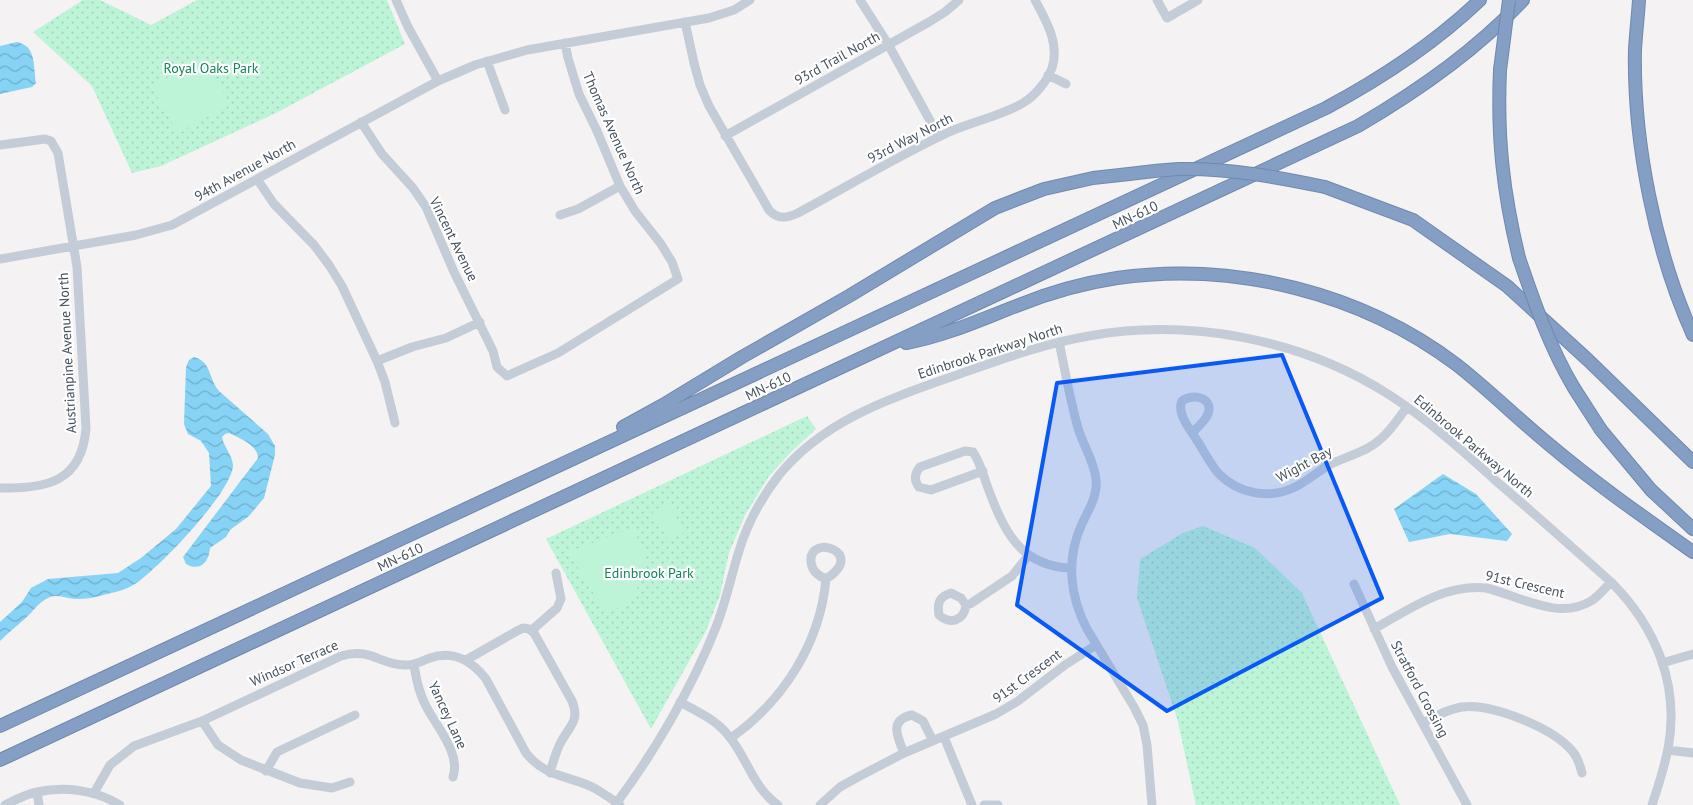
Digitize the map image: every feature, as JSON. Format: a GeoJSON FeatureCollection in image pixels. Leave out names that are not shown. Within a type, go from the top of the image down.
{"type":"FeatureCollection","features":[{"type":"Feature","properties":{"kind":"highway","name":"MN-610"},"geometry":{"type":"LineString","coordinates":[[0,726],[1326,108],[1384,75],[1415,54],[1480,0]]}},
{"type":"Feature","properties":{"kind":"highway"},"geometry":{"type":"LineString","coordinates":[[1509,0],[1500,70],[1499,99],[1502,166],[1511,224],[1536,308],[1574,388],[1601,430],[1651,490],[1693,529]]}},
{"type":"Feature","properties":{"kind":"highway","name":"MN-610"},"geometry":{"type":"LineString","coordinates":[[0,760],[1358,126],[1400,101],[1456,61],[1483,40],[1523,0]]}},
{"type":"Feature","properties":{"kind":"highway"},"geometry":{"type":"LineString","coordinates":[[1639,0],[1635,50],[1637,110],[1648,189],[1666,266],[1693,335]]}},
{"type":"Feature","properties":{"kind":"highway"},"geometry":{"type":"LineString","coordinates":[[365,556],[516,479],[632,423],[995,208],[1044,189],[1093,178],[1178,169],[1219,170],[1275,177],[1325,187],[1413,220],[1508,286],[1588,360],[1693,462]]}},
{"type":"Feature","properties":{"kind":"highway"},"geometry":{"type":"LineString","coordinates":[[889,346],[930,339],[1046,295],[1091,283],[1143,275],[1220,275],[1295,288],[1371,314],[1435,350],[1456,364],[1553,448],[1693,552]]}},
{"type":"Feature","properties":{"kind":"street"},"geometry":{"type":"LineString","coordinates":[[396,0],[408,27],[438,81]]}},
{"type":"Feature","properties":{"kind":"street","name":"94th Avenue North"},"geometry":{"type":"LineString","coordinates":[[0,259],[136,235],[172,224],[453,73],[487,61],[527,50],[721,15],[734,10],[750,0]]}},
{"type":"Feature","properties":{"kind":"street"},"geometry":{"type":"LineString","coordinates":[[860,0],[888,44],[939,137]]}},
{"type":"Feature","properties":{"kind":"street","name":"93rd Trail North"},"geometry":{"type":"LineString","coordinates":[[725,136],[945,12],[959,0]]}},
{"type":"Feature","properties":{"kind":"street"},"geometry":{"type":"LineString","coordinates":[[1035,0],[1053,39],[1053,61],[1048,75],[1066,84]]}},
{"type":"Feature","properties":{"kind":"street"},"geometry":{"type":"LineString","coordinates":[[1157,0],[1167,18],[1198,0]]}},
{"type":"Feature","properties":{"kind":"street"},"geometry":{"type":"LineString","coordinates":[[685,22],[700,85],[725,136]]}},
{"type":"Feature","properties":{"kind":"street","name":"Thomas Avenue North"},"geometry":{"type":"LineString","coordinates":[[507,376],[558,353],[678,279],[672,262],[634,211],[620,186],[579,94],[565,43]]}},
{"type":"Feature","properties":{"kind":"street"},"geometry":{"type":"LineString","coordinates":[[487,61],[505,110]]}},
{"type":"Feature","properties":{"kind":"street","name":"93rd Way North"},"geometry":{"type":"LineString","coordinates":[[725,136],[772,214],[787,218],[908,152],[939,137],[1024,103],[1034,94],[1048,75]]}},
{"type":"Feature","properties":{"kind":"street","name":"Vincent Avenue"},"geometry":{"type":"LineString","coordinates":[[361,122],[382,154],[413,188],[426,207],[454,272],[494,351],[498,367],[507,376]]}},
{"type":"Feature","properties":{"kind":"street","name":"Austrianpine Avenue North"},"geometry":{"type":"LineString","coordinates":[[0,145],[45,139],[51,141],[58,153],[74,246],[80,300],[86,428],[85,441],[75,464],[66,474],[43,486],[0,488]]}},
{"type":"Feature","properties":{"kind":"street"},"geometry":{"type":"LineString","coordinates":[[258,179],[274,204],[314,245],[342,286],[377,361],[385,382],[394,422]]}},
{"type":"Feature","properties":{"kind":"street"},"geometry":{"type":"LineString","coordinates":[[560,215],[578,209],[620,186]]}},
{"type":"Feature","properties":{"kind":"street"},"geometry":{"type":"LineString","coordinates":[[377,361],[412,347],[446,338],[480,322]]}},
{"type":"Feature","properties":{"kind":"street","name":"Edinbrook Parkway North"},"geometry":{"type":"LineString","coordinates":[[617,804],[680,702],[714,631],[740,547],[751,522],[770,487],[793,460],[809,445],[828,430],[869,407],[1004,358],[1059,342],[1112,332],[1155,330],[1202,332],[1248,338],[1293,350],[1336,367],[1386,392],[1450,440],[1611,582],[1631,603],[1642,619],[1662,663],[1667,681],[1670,706],[1668,750],[1652,805]]}},
{"type":"Feature","properties":{"kind":"street"},"geometry":{"type":"LineString","coordinates":[[1059,342],[1078,428],[1096,478],[1094,497],[1077,535],[1071,568],[1077,606],[1086,629],[1143,725],[1147,745],[1152,805]]}},
{"type":"Feature","properties":{"kind":"street","name":"Wight Bay"},"geometry":{"type":"LineString","coordinates":[[1192,432],[1219,474],[1230,483],[1255,493],[1269,494],[1283,492],[1296,487],[1328,466],[1368,448],[1383,437],[1407,407]]}},
{"type":"Feature","properties":{"kind":"street"},"geometry":{"type":"LineString","coordinates":[[983,471],[931,490],[920,487],[915,478],[920,467],[965,451],[973,452],[980,463],[983,471],[996,508],[1012,537],[1028,556],[1052,566],[1071,568]]}},
{"type":"Feature","properties":{"kind":"street"},"geometry":{"type":"LineString","coordinates":[[966,605],[1012,576],[1028,556]]}},
{"type":"Feature","properties":{"kind":"street"},"geometry":{"type":"LineString","coordinates":[[532,630],[557,608],[561,599],[556,574]]}},
{"type":"Feature","properties":{"kind":"street"},"geometry":{"type":"LineString","coordinates":[[731,738],[758,717],[790,679],[812,636],[820,612],[826,579]]}},
{"type":"Feature","properties":{"kind":"street","name":"91st Crescent"},"geometry":{"type":"LineString","coordinates":[[1374,629],[1427,600],[1454,590],[1474,587],[1486,588],[1561,610],[1593,600],[1611,582]]}},
{"type":"Feature","properties":{"kind":"street","name":"Stratford Crossing"},"geometry":{"type":"LineString","coordinates":[[1354,584],[1392,667],[1467,805]]}},
{"type":"Feature","properties":{"kind":"street"},"geometry":{"type":"LineString","coordinates":[[550,773],[562,741],[572,726],[575,710],[537,637],[532,630],[523,628],[466,660],[480,671],[486,679],[526,753],[541,768],[550,773],[595,789],[617,804]]}},
{"type":"Feature","properties":{"kind":"street","name":"91st Crescent"},"geometry":{"type":"LineString","coordinates":[[820,805],[840,788],[904,753],[996,714],[1018,701],[1096,645]]}},
{"type":"Feature","properties":{"kind":"street","name":"Windsor Terrace"},"geometry":{"type":"LineString","coordinates":[[94,793],[110,765],[134,746],[202,721],[350,653],[369,655],[403,666],[414,665],[446,655],[454,655],[466,660]]}},
{"type":"Feature","properties":{"kind":"street"},"geometry":{"type":"LineString","coordinates":[[1662,663],[1693,654]]}},
{"type":"Feature","properties":{"kind":"street","name":"Yancey Lane"},"geometry":{"type":"LineString","coordinates":[[414,665],[415,675],[425,705],[452,752],[453,777]]}},
{"type":"Feature","properties":{"kind":"street"},"geometry":{"type":"LineString","coordinates":[[680,702],[712,721],[731,738],[762,790],[778,805]]}},
{"type":"Feature","properties":{"kind":"street"},"geometry":{"type":"LineString","coordinates":[[1423,723],[1451,709],[1462,707],[1486,708],[1500,712],[1533,724],[1558,738],[1574,753],[1582,773]]}},
{"type":"Feature","properties":{"kind":"street"},"geometry":{"type":"LineString","coordinates":[[266,771],[277,752],[355,715]]}},
{"type":"Feature","properties":{"kind":"street"},"geometry":{"type":"LineString","coordinates":[[904,753],[896,733],[899,721],[905,716],[912,715],[923,722],[933,741]]}},
{"type":"Feature","properties":{"kind":"street"},"geometry":{"type":"LineString","coordinates":[[202,721],[218,745],[241,760],[266,771],[300,783],[332,788],[350,782]]}},
{"type":"Feature","properties":{"kind":"street"},"geometry":{"type":"LineString","coordinates":[[944,737],[972,805]]}},
{"type":"Feature","properties":{"kind":"street"},"geometry":{"type":"LineString","coordinates":[[1668,750],[1693,753]]}},
{"type":"Feature","properties":{"kind":"street"},"geometry":{"type":"LineString","coordinates":[[5,805],[37,792],[76,790],[94,793],[120,805]]}},
{"type":"Feature","properties":{"kind":"street"},"geometry":{"type":"LineString","coordinates":[[37,792],[39,805]]}},
{"type":"Feature","properties":{"kind":"street"},"geometry":{"type":"LineString","coordinates":[[984,805],[998,805]]}},
{"type":"Feature","properties":{"kind":"highlighted area"},"geometry":{"type":"Polygon","coordinates":[[[1282,355],[1382,598],[1167,711],[1017,605],[1057,383],[1282,355]]]}},
{"type":"Feature","properties":{"kind":"green space","name":"Royal Oaks Park"},"geometry":{"type":"Polygon","coordinates":[[[83,0],[100,0],[151,25],[197,0],[387,0],[405,44],[276,113],[161,166],[132,173],[92,86],[33,32],[83,0]]]}},
{"type":"Feature","properties":{"kind":"green space"},"geometry":{"type":"Polygon","coordinates":[[[200,67],[221,85],[228,106],[178,133],[152,88],[177,71],[200,67]]]}},
{"type":"Feature","properties":{"kind":"green space","name":"Edinbrook Park"},"geometry":{"type":"Polygon","coordinates":[[[807,416],[816,429],[769,476],[745,515],[729,553],[720,595],[706,631],[651,729],[546,539],[807,416]]]}},
{"type":"Feature","properties":{"kind":"green space"},"geometry":{"type":"Polygon","coordinates":[[[668,503],[685,532],[669,541],[652,512],[668,503]]]}},
{"type":"Feature","properties":{"kind":"green space"},"geometry":{"type":"Polygon","coordinates":[[[1203,526],[1255,548],[1302,593],[1400,805],[1196,805],[1177,718],[1137,598],[1140,559],[1183,533],[1203,526]]]}},
{"type":"Feature","properties":{"kind":"green space"},"geometry":{"type":"Polygon","coordinates":[[[632,528],[644,550],[643,576],[631,601],[606,614],[568,552],[632,528]]]}},
{"type":"Feature","properties":{"kind":"water"},"geometry":{"type":"Polygon","coordinates":[[[17,42],[23,44],[31,53],[36,83],[32,87],[0,94],[0,46],[17,42]]]}},
{"type":"Feature","properties":{"kind":"water"},"geometry":{"type":"Polygon","coordinates":[[[194,357],[200,359],[207,367],[219,391],[268,434],[275,446],[275,455],[264,498],[249,516],[230,530],[226,537],[210,548],[208,558],[203,564],[196,567],[186,564],[183,557],[258,458],[255,449],[247,442],[229,433],[225,434],[222,437],[233,465],[230,477],[193,529],[146,576],[129,587],[96,597],[73,599],[55,596],[48,598],[0,641],[0,622],[22,602],[31,588],[48,579],[118,573],[141,558],[176,529],[211,486],[209,453],[201,441],[188,434],[184,424],[186,367],[189,360],[194,357]]]}},
{"type":"Feature","properties":{"kind":"water"},"geometry":{"type":"Polygon","coordinates":[[[1443,474],[1476,494],[1512,534],[1507,541],[1450,534],[1409,542],[1394,509],[1443,474]]]}}]}
